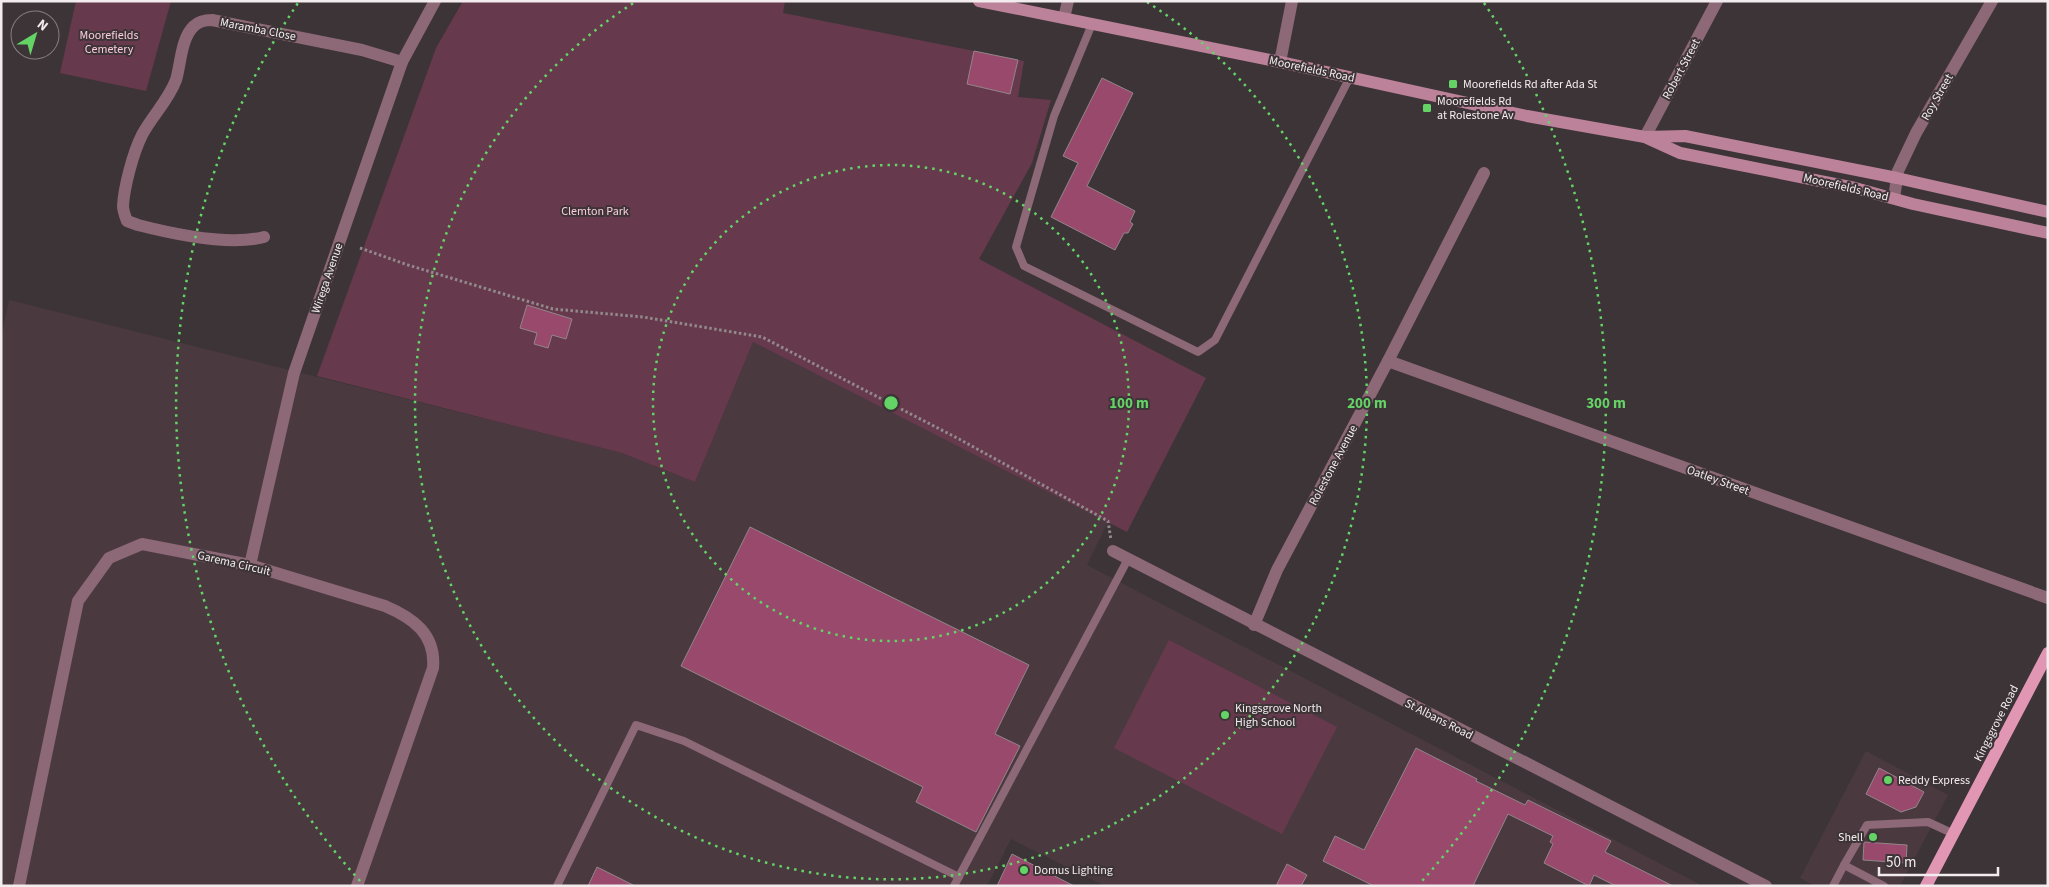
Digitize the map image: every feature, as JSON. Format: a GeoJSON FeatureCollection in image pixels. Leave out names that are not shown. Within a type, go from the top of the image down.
{"type":"FeatureCollection","features":[{"type":"Feature","properties":{"kind":"main road","name":"Moorefields Road"},"geometry":{"type":"LineString","coordinates":[[979,1],[1280,62],[1505,112],[1645,137],[1685,136],[1897,178],[2048,212]]}},
{"type":"Feature","properties":{"kind":"main road","name":"Moorefields Road"},"geometry":{"type":"LineString","coordinates":[[1645,137],[1680,153],[1855,188],[1913,204],[2048,233]]}},
{"type":"Feature","properties":{"kind":"main road","name":"Kingsgrove Road"},"geometry":{"type":"LineString","coordinates":[[1926,886],[2048,653]]}},
{"type":"Feature","properties":{"kind":"street","name":"Wirega Avenue"},"geometry":{"type":"LineString","coordinates":[[250,565],[294,373],[402,62],[435,1]]}},
{"type":"Feature","properties":{"kind":"street"},"geometry":{"type":"LineString","coordinates":[[1064,18],[1068,1]]}},
{"type":"Feature","properties":{"kind":"street"},"geometry":{"type":"LineString","coordinates":[[1280,62],[1292,1]]}},
{"type":"Feature","properties":{"kind":"street","name":"Robert Street"},"geometry":{"type":"LineString","coordinates":[[1645,137],[1717,1]]}},
{"type":"Feature","properties":{"kind":"street","name":"Roy Street"},"geometry":{"type":"LineString","coordinates":[[1894,198],[1898,171],[1916,133],[1992,1]]}},
{"type":"Feature","properties":{"kind":"street","name":"Maramba Close"},"geometry":{"type":"LineString","coordinates":[[264,238],[249,241],[222,240],[138,225],[127,220],[124,214],[123,207],[128,182],[141,137],[170,93],[176,80],[188,35],[194,26],[203,21],[212,20],[362,50],[402,62]]}},
{"type":"Feature","properties":{"kind":"street","name":"Rolestone Avenue"},"geometry":{"type":"LineString","coordinates":[[1254,625],[1276,570],[1388,361],[1484,173]]}},
{"type":"Feature","properties":{"kind":"street","name":"Oatley Street"},"geometry":{"type":"LineString","coordinates":[[1388,361],[2048,598]]}},
{"type":"Feature","properties":{"kind":"street","name":"Garema Circuit"},"geometry":{"type":"LineString","coordinates":[[19,886],[78,601],[109,558],[142,544],[250,565],[385,606],[403,614],[415,623],[431,644],[434,656],[433,668],[357,886]]}},
{"type":"Feature","properties":{"kind":"street","name":"St Albans Road"},"geometry":{"type":"LineString","coordinates":[[1113,551],[1766,886]]}},
{"type":"Feature","properties":{"kind":"lane"},"geometry":{"type":"LineString","coordinates":[[1092,24],[1054,116],[1016,247],[1024,266],[1198,352],[1216,340],[1350,77]]}},
{"type":"Feature","properties":{"kind":"lane"},"geometry":{"type":"LineString","coordinates":[[954,886],[1128,559]]}},
{"type":"Feature","properties":{"kind":"lane"},"geometry":{"type":"LineString","coordinates":[[557,886],[636,726],[684,741],[959,877]]}},
{"type":"Feature","properties":{"kind":"lane"},"geometry":{"type":"LineString","coordinates":[[1833,886],[1867,824],[1928,822],[1954,834]]}},
{"type":"Feature","properties":{"kind":"lane"},"geometry":{"type":"LineString","coordinates":[[1844,865],[1884,886]]}},
{"type":"Feature","properties":{"kind":"path"},"geometry":{"type":"LineString","coordinates":[[360,248],[408,266],[553,309],[643,317],[762,337],[959,439],[1108,521],[1113,551]]}},
{"type":"Feature","properties":{"kind":"shaded area"},"geometry":{"type":"Polygon","coordinates":[[[9,300],[622,453],[695,482],[753,342],[1108,522],[1087,565],[1703,886],[1105,886],[1011,839],[987,886],[1,886],[1,338],[9,300]]]}},
{"type":"Feature","properties":{"kind":"shaded area","name":"Shell"},"geometry":{"type":"Polygon","coordinates":[[[1866,751],[1948,795],[1900,886],[1815,886],[1800,878],[1866,751]]]}},
{"type":"Feature","properties":{"kind":"green space","name":"Moorefields Cemetery"},"geometry":{"type":"Polygon","coordinates":[[[76,1],[171,1],[146,91],[60,73],[76,1]]]}},
{"type":"Feature","properties":{"kind":"green space","name":"Clemton Park"},"geometry":{"type":"Polygon","coordinates":[[[463,1],[785,1],[783,13],[1024,61],[1018,97],[1051,100],[1032,163],[979,259],[1206,378],[1127,532],[753,342],[695,482],[622,453],[317,376],[436,48],[463,1]]]}},
{"type":"Feature","properties":{"kind":"green space"},"geometry":{"type":"Polygon","coordinates":[[[1169,640],[1337,727],[1282,834],[1114,748],[1169,640]]]}},
{"type":"Feature","properties":{"kind":"building"},"geometry":{"type":"Polygon","coordinates":[[[974,51],[1018,60],[1010,94],[967,84],[974,51]]]}},
{"type":"Feature","properties":{"kind":"building"},"geometry":{"type":"Polygon","coordinates":[[[1102,78],[1133,93],[1087,186],[1135,211],[1130,222],[1133,224],[1128,233],[1124,233],[1115,250],[1051,217],[1078,163],[1063,156],[1102,78]]]}},
{"type":"Feature","properties":{"kind":"building"},"geometry":{"type":"Polygon","coordinates":[[[527,305],[572,319],[566,339],[552,335],[548,348],[534,344],[537,333],[520,328],[527,305]]]}},
{"type":"Feature","properties":{"kind":"building"},"geometry":{"type":"Polygon","coordinates":[[[750,527],[1029,665],[995,734],[1020,746],[976,832],[916,802],[923,787],[681,666],[750,527]]]}},
{"type":"Feature","properties":{"kind":"building"},"geometry":{"type":"Polygon","coordinates":[[[1416,748],[1525,805],[1528,800],[1611,841],[1605,852],[1673,886],[1616,886],[1594,875],[1589,886],[1544,863],[1553,844],[1550,842],[1553,836],[1508,814],[1473,886],[1374,886],[1323,861],[1335,836],[1364,850],[1416,748]]]}},
{"type":"Feature","properties":{"kind":"building","name":"Reddy Express"},"geometry":{"type":"Polygon","coordinates":[[[1879,768],[1924,792],[1916,807],[1901,812],[1866,794],[1879,768]]]}},
{"type":"Feature","properties":{"kind":"building"},"geometry":{"type":"Polygon","coordinates":[[[1864,842],[1907,845],[1906,863],[1863,860],[1864,842]]]}},
{"type":"Feature","properties":{"kind":"building","name":"Domus Lighting"},"geometry":{"type":"Polygon","coordinates":[[[1012,854],[1074,886],[997,886],[1012,854]]]}},
{"type":"Feature","properties":{"kind":"building"},"geometry":{"type":"Polygon","coordinates":[[[1287,864],[1307,875],[1301,886],[1276,886],[1287,864]]]}},
{"type":"Feature","properties":{"kind":"building"},"geometry":{"type":"Polygon","coordinates":[[[597,867],[635,886],[588,886],[597,867]]]}},
{"type":"Feature","properties":{"kind":"place","name":"Moorefields Rd after Ada St"},"geometry":{"type":"Point","coordinates":[1453,84]}},
{"type":"Feature","properties":{"kind":"place","name":"Moorefields Rd at Rolestone Av"},"geometry":{"type":"Point","coordinates":[1427,108]}},
{"type":"Feature","properties":{"kind":"place","name":"Kingsgrove North High School"},"geometry":{"type":"Point","coordinates":[1225,715]}},
{"type":"Feature","properties":{"kind":"place","name":"Reddy Express"},"geometry":{"type":"Point","coordinates":[1888,780]}},
{"type":"Feature","properties":{"kind":"place","name":"Shell"},"geometry":{"type":"Point","coordinates":[1873,837]}},
{"type":"Feature","properties":{"kind":"place","name":"Domus Lighting"},"geometry":{"type":"Point","coordinates":[1024,870]}}]}
